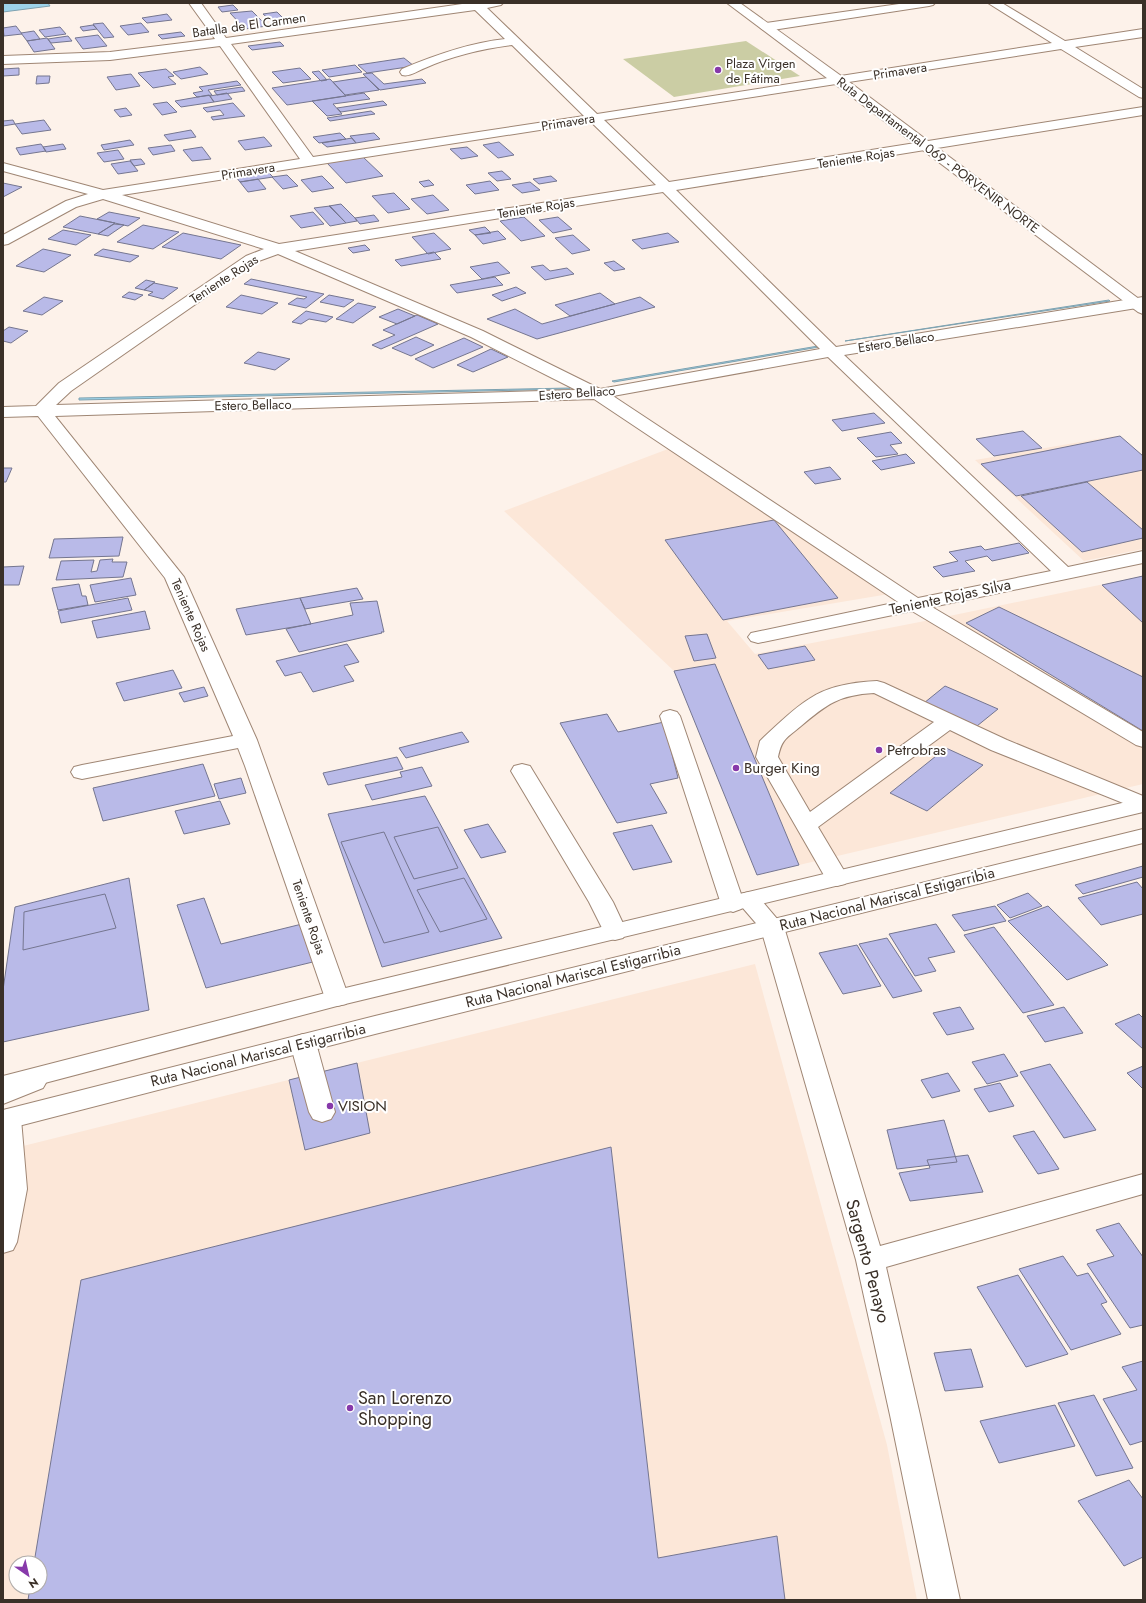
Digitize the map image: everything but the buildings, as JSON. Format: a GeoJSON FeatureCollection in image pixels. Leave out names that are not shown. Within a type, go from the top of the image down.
{"type":"FeatureCollection","features":[{"type":"Feature","properties":{"kind":"main road"},"geometry":{"type":"LineString","coordinates":[[195,3],[222,43],[309,162]]}},
{"type":"Feature","properties":{"kind":"main road","name":"Batalla de El Carmen"},"geometry":{"type":"LineString","coordinates":[[3,60],[110,56],[222,43],[477,4],[497,3]]}},
{"type":"Feature","properties":{"kind":"main road","name":"Ruta Departamental 069 - PORVENIR NORTE"},"geometry":{"type":"LineString","coordinates":[[733,3],[1140,304]]}},
{"type":"Feature","properties":{"kind":"main road"},"geometry":{"type":"LineString","coordinates":[[766,27],[929,3]]}},
{"type":"Feature","properties":{"kind":"main road"},"geometry":{"type":"LineString","coordinates":[[994,3],[1143,94]]}},
{"type":"Feature","properties":{"kind":"main road"},"geometry":{"type":"LineString","coordinates":[[477,4],[667,188],[832,352],[1064,574]]}},
{"type":"Feature","properties":{"kind":"main road","name":"Primavera"},"geometry":{"type":"LineString","coordinates":[[3,241],[71,204],[103,194],[1143,33]]}},
{"type":"Feature","properties":{"kind":"main road"},"geometry":{"type":"LineString","coordinates":[[406,72],[435,59],[484,46],[514,41]]}},
{"type":"Feature","properties":{"kind":"main road","name":"Teniente Rojas"},"geometry":{"type":"LineString","coordinates":[[337,998],[246,740],[174,577],[42,410],[65,387],[244,263],[278,249],[1143,111]]}},
{"type":"Feature","properties":{"kind":"main road"},"geometry":{"type":"LineString","coordinates":[[3,167],[103,194],[278,249],[477,334],[598,394],[914,604],[1143,741]]}},
{"type":"Feature","properties":{"kind":"main road","name":"Estero Bellaco"},"geometry":{"type":"LineString","coordinates":[[3,412],[598,394],[832,352],[1140,304]]}},
{"type":"Feature","properties":{"kind":"main road","name":"Teniente Rojas Silva"},"geometry":{"type":"LineString","coordinates":[[758,637],[1143,557]]}},
{"type":"Feature","properties":{"kind":"main road"},"geometry":{"type":"LineString","coordinates":[[837,879],[767,757],[771,741],[816,703],[835,694],[860,688],[877,687],[999,746],[1143,805]]}},
{"type":"Feature","properties":{"kind":"main road"},"geometry":{"type":"LineString","coordinates":[[670,716],[741,902],[772,927]]}},
{"type":"Feature","properties":{"kind":"main road"},"geometry":{"type":"LineString","coordinates":[[806,825],[949,722]]}},
{"type":"Feature","properties":{"kind":"main road"},"geometry":{"type":"LineString","coordinates":[[82,772],[246,740]]}},
{"type":"Feature","properties":{"kind":"main road"},"geometry":{"type":"LineString","coordinates":[[522,771],[601,902],[615,932]]}},
{"type":"Feature","properties":{"kind":"main road","name":"Ruta Nacional Mariscal Estigarribia"},"geometry":{"type":"LineString","coordinates":[[3,1085],[337,998],[1143,805]]}},
{"type":"Feature","properties":{"kind":"main road","name":"Ruta Nacional Mariscal Estigarribia"},"geometry":{"type":"LineString","coordinates":[[5,1111],[303,1043],[1143,836]]}},
{"type":"Feature","properties":{"kind":"main road","name":"Sargento Penayo"},"geometry":{"type":"LineString","coordinates":[[772,927],[870,1260],[905,1415],[944,1600]]}},
{"type":"Feature","properties":{"kind":"main road"},"geometry":{"type":"LineString","coordinates":[[303,1043],[322,1112]]}},
{"type":"Feature","properties":{"kind":"main road"},"geometry":{"type":"LineString","coordinates":[[3,1242],[13,1189],[5,1111],[49,1074]]}},
{"type":"Feature","properties":{"kind":"main road"},"geometry":{"type":"LineString","coordinates":[[870,1260],[1143,1184]]}},
{"type":"Feature","properties":{"kind":"shaded area"},"geometry":{"type":"Polygon","coordinates":[[[1115,436],[1143,460],[1143,549],[1084,561],[975,460],[1115,436]]]}},
{"type":"Feature","properties":{"kind":"shaded area"},"geometry":{"type":"Polygon","coordinates":[[[668,449],[889,594],[727,621],[755,654],[1143,576],[1143,784],[799,865],[674,671],[504,511],[668,449]]]}},
{"type":"Feature","properties":{"kind":"shaded area","name":"San Lorenzo Shopping"},"geometry":{"type":"Polygon","coordinates":[[[755,964],[887,1445],[917,1600],[3,1600],[3,1151],[755,964]]]}},
{"type":"Feature","properties":{"kind":"green space"},"geometry":{"type":"Polygon","coordinates":[[[746,41],[800,76],[674,97],[623,59],[746,41]]]}},
{"type":"Feature","properties":{"kind":"water"},"geometry":{"type":"Polygon","coordinates":[[[3,3],[48,3],[50,6],[3,12],[3,3]]]}},
{"type":"Feature","properties":{"kind":"water"},"geometry":{"type":"Polygon","coordinates":[[[1109,300],[1110,301],[845,341],[1109,300]]]}},
{"type":"Feature","properties":{"kind":"water"},"geometry":{"type":"Polygon","coordinates":[[[825,346],[614,382],[612,381],[825,346]]]}},
{"type":"Feature","properties":{"kind":"water"},"geometry":{"type":"Polygon","coordinates":[[[570,389],[79,400],[79,398],[570,389]]]}},
{"type":"Feature","properties":{"kind":"place","name":"Plaza Virgen de Fátima"},"geometry":{"type":"Point","coordinates":[718,70]}},
{"type":"Feature","properties":{"kind":"place","name":"Petrobras"},"geometry":{"type":"Point","coordinates":[879,750]}},
{"type":"Feature","properties":{"kind":"place","name":"Burger King"},"geometry":{"type":"Point","coordinates":[736,768]}},
{"type":"Feature","properties":{"kind":"place","name":"VISION"},"geometry":{"type":"Point","coordinates":[330,1106]}},
{"type":"Feature","properties":{"kind":"place","name":"San Lorenzo Shopping"},"geometry":{"type":"Point","coordinates":[350,1408]}}]}
